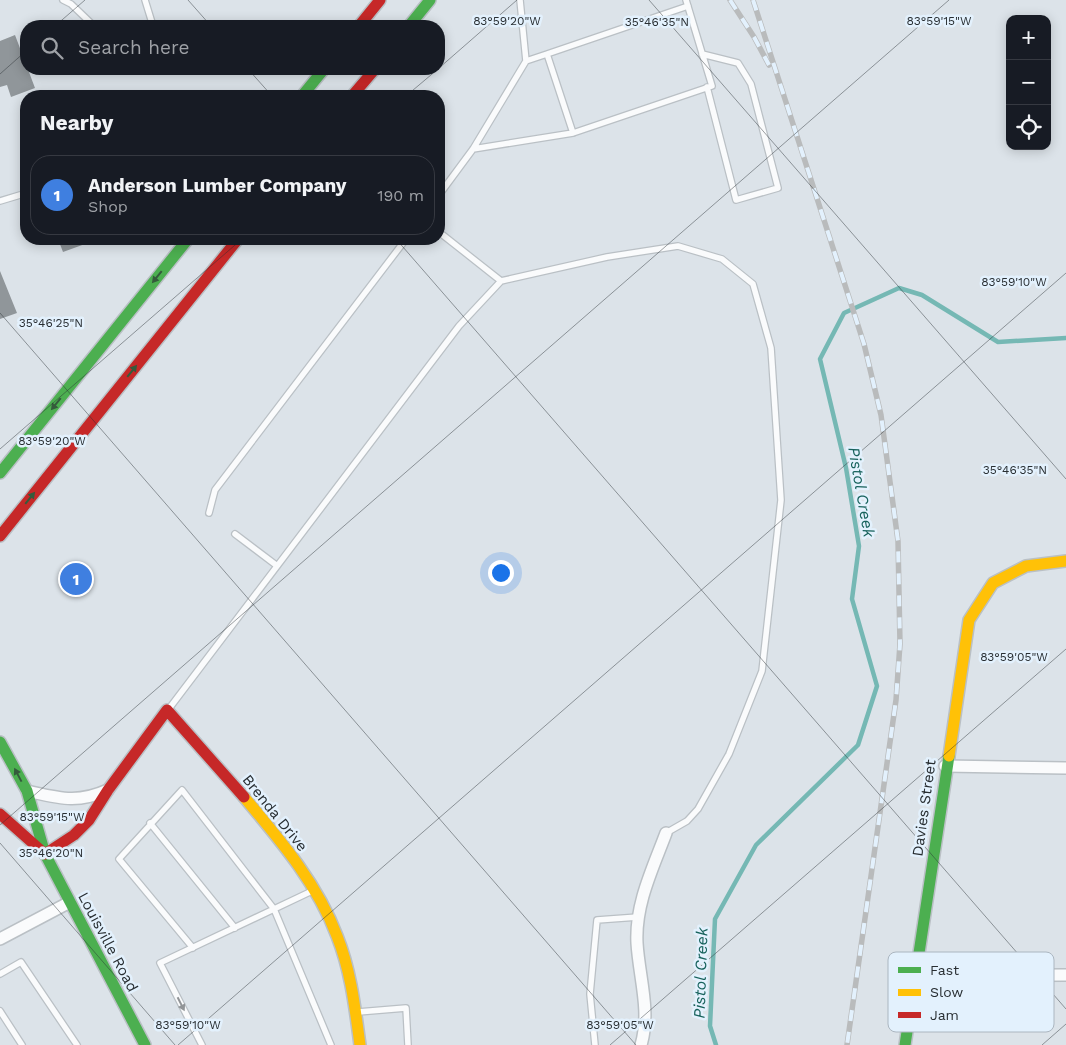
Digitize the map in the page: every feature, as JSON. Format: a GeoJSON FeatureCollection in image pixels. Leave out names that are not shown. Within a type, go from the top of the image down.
{"type":"FeatureCollection","features":[{"type":"Feature","properties":{"kind":"main road"},"geometry":{"type":"LineString","coordinates":[[364,20],[380,0]]}},
{"type":"Feature","properties":{"kind":"main road"},"geometry":{"type":"LineString","coordinates":[[414,20],[430,0]]}},
{"type":"Feature","properties":{"kind":"main road"},"geometry":{"type":"LineString","coordinates":[[307,90],[319,75]]}},
{"type":"Feature","properties":{"kind":"main road"},"geometry":{"type":"LineString","coordinates":[[357,90],[369,75]]}},
{"type":"Feature","properties":{"kind":"main road"},"geometry":{"type":"LineString","coordinates":[[0,473],[183,245]]}},
{"type":"Feature","properties":{"kind":"main road"},"geometry":{"type":"LineString","coordinates":[[0,536],[233,245]]}},
{"type":"Feature","properties":{"kind":"main road"},"geometry":{"type":"LineString","coordinates":[[0,460],[19,450]]}},
{"type":"Feature","properties":{"kind":"main road","name":"Davies Street"},"geometry":{"type":"LineString","coordinates":[[919,952],[968,620],[993,582],[1026,566],[1066,561]]}},
{"type":"Feature","properties":{"kind":"main road"},"geometry":{"type":"LineString","coordinates":[[45,854],[71,838],[87,825],[101,805],[108,790],[167,710]]}},
{"type":"Feature","properties":{"kind":"main road","name":"Brenda Drive"},"geometry":{"type":"LineString","coordinates":[[167,710],[292,854],[315,890],[339,942],[349,974],[360,1045]]}},
{"type":"Feature","properties":{"kind":"main road","name":"Louisville Road"},"geometry":{"type":"LineString","coordinates":[[0,742],[27,791],[45,854],[144,1045]]}},
{"type":"Feature","properties":{"kind":"main road","name":"Louisville Road"},"geometry":{"type":"LineString","coordinates":[[0,814],[45,854]]}},
{"type":"Feature","properties":{"kind":"main road","name":"Davies Street"},"geometry":{"type":"LineString","coordinates":[[905,1045],[907,1032]]}},
{"type":"Feature","properties":{"kind":"street"},"geometry":{"type":"LineString","coordinates":[[946,766],[1066,768]]}},
{"type":"Feature","properties":{"kind":"street"},"geometry":{"type":"LineString","coordinates":[[27,791],[78,800],[90,798],[108,790]]}},
{"type":"Feature","properties":{"kind":"street"},"geometry":{"type":"LineString","coordinates":[[641,1045],[646,1014],[637,943],[638,917],[642,900],[666,833]]}},
{"type":"Feature","properties":{"kind":"street"},"geometry":{"type":"LineString","coordinates":[[0,940],[70,902]]}},
{"type":"Feature","properties":{"kind":"lane"},"geometry":{"type":"LineString","coordinates":[[63,0],[71,4],[88,20]]}},
{"type":"Feature","properties":{"kind":"lane"},"geometry":{"type":"LineString","coordinates":[[145,0],[151,20]]}},
{"type":"Feature","properties":{"kind":"lane"},"geometry":{"type":"LineString","coordinates":[[445,187],[473,149],[526,60],[520,0]]}},
{"type":"Feature","properties":{"kind":"lane"},"geometry":{"type":"LineString","coordinates":[[473,149],[573,133],[712,86],[687,3],[526,60]]}},
{"type":"Feature","properties":{"kind":"lane"},"geometry":{"type":"LineString","coordinates":[[547,54],[573,133]]}},
{"type":"Feature","properties":{"kind":"lane"},"geometry":{"type":"LineString","coordinates":[[702,54],[738,63],[751,84],[778,188],[736,200],[707,87]]}},
{"type":"Feature","properties":{"kind":"lane"},"geometry":{"type":"LineString","coordinates":[[0,200],[20,195]]}},
{"type":"Feature","properties":{"kind":"lane"},"geometry":{"type":"LineString","coordinates":[[445,237],[501,281]]}},
{"type":"Feature","properties":{"kind":"lane"},"geometry":{"type":"LineString","coordinates":[[209,514],[215,490],[401,245]]}},
{"type":"Feature","properties":{"kind":"lane"},"geometry":{"type":"LineString","coordinates":[[167,710],[459,326],[501,281],[607,257],[678,246],[722,259],[753,284],[771,348],[781,500],[762,671],[729,754],[698,809],[687,821],[666,833]]}},
{"type":"Feature","properties":{"kind":"lane"},"geometry":{"type":"LineString","coordinates":[[235,534],[276,566]]}},
{"type":"Feature","properties":{"kind":"lane"},"geometry":{"type":"LineString","coordinates":[[193,948],[119,859],[182,790],[274,909],[332,1045]]}},
{"type":"Feature","properties":{"kind":"lane"},"geometry":{"type":"LineString","coordinates":[[150,823],[235,928]]}},
{"type":"Feature","properties":{"kind":"lane"},"geometry":{"type":"LineString","coordinates":[[202,1045],[160,963],[315,890]]}},
{"type":"Feature","properties":{"kind":"lane"},"geometry":{"type":"LineString","coordinates":[[595,1045],[590,994],[597,920],[638,917]]}},
{"type":"Feature","properties":{"kind":"lane"},"geometry":{"type":"LineString","coordinates":[[0,974],[20,962],[78,1045]]}},
{"type":"Feature","properties":{"kind":"lane"},"geometry":{"type":"LineString","coordinates":[[356,1012],[406,1008],[408,1045]]}},
{"type":"Feature","properties":{"kind":"lane"},"geometry":{"type":"LineString","coordinates":[[0,1011],[22,1045]]}},
{"type":"Feature","properties":{"kind":"building"},"geometry":{"type":"Polygon","coordinates":[[[15,35],[20,48],[20,75],[30,75],[35,88],[20,90],[20,94],[11,97],[7,85],[0,87],[0,41],[15,35]]]}},
{"type":"Feature","properties":{"kind":"building"},"geometry":{"type":"Polygon","coordinates":[[[60,245],[82,245],[63,252],[60,245]]]}},
{"type":"Feature","properties":{"kind":"building"},"geometry":{"type":"Polygon","coordinates":[[[0,271],[17,313],[0,319],[0,271]]]}},
{"type":"Feature","properties":{"kind":"waterway","name":"Pistol Creek"},"geometry":{"type":"LineString","coordinates":[[716,1045],[710,1026],[715,919],[756,845],[858,745],[877,686],[852,599],[859,546],[846,468],[820,359],[844,313],[899,288],[922,295],[998,342],[1066,338]]}},
{"type":"Feature","properties":{"kind":"railway"},"geometry":{"type":"LineString","coordinates":[[730,0],[754,37],[769,65]]}},
{"type":"Feature","properties":{"kind":"railway"},"geometry":{"type":"LineString","coordinates":[[753,0],[864,344],[881,415],[898,541],[900,644],[896,700],[847,1045]]}},
{"type":"Feature","properties":{"kind":"traffic: fast"},"geometry":{"type":"LineString","coordinates":[[414,20],[430,0]]}},
{"type":"Feature","properties":{"kind":"traffic: fast"},"geometry":{"type":"LineString","coordinates":[[307,90],[319,75]]}},
{"type":"Feature","properties":{"kind":"traffic: fast"},"geometry":{"type":"LineString","coordinates":[[0,473],[183,245]]}},
{"type":"Feature","properties":{"kind":"traffic: fast"},"geometry":{"type":"LineString","coordinates":[[0,742],[27,791],[45,854],[145,1045]]}},
{"type":"Feature","properties":{"kind":"traffic: fast"},"geometry":{"type":"LineString","coordinates":[[919,952],[949,756]]}},
{"type":"Feature","properties":{"kind":"traffic: fast"},"geometry":{"type":"LineString","coordinates":[[905,1045],[907,1032]]}},
{"type":"Feature","properties":{"kind":"traffic: slow"},"geometry":{"type":"LineString","coordinates":[[949,756],[969,620],[993,583],[1026,566],[1066,561]]}},
{"type":"Feature","properties":{"kind":"traffic: slow"},"geometry":{"type":"LineString","coordinates":[[244,797],[296,863],[329,917],[342,949],[349,976],[360,1045]]}},
{"type":"Feature","properties":{"kind":"traffic: jam"},"geometry":{"type":"LineString","coordinates":[[364,20],[380,0]]}},
{"type":"Feature","properties":{"kind":"traffic: jam"},"geometry":{"type":"LineString","coordinates":[[357,90],[370,75]]}},
{"type":"Feature","properties":{"kind":"traffic: jam"},"geometry":{"type":"LineString","coordinates":[[0,536],[233,245]]}},
{"type":"Feature","properties":{"kind":"traffic: jam"},"geometry":{"type":"LineString","coordinates":[[45,854],[74,835],[89,820],[108,790],[167,710],[244,797]]}},
{"type":"Feature","properties":{"kind":"traffic: jam"},"geometry":{"type":"LineString","coordinates":[[0,814],[45,854]]}},
{"type":"Feature","properties":{"kind":"place","name":"Anderson Lumber Company"},"geometry":{"type":"Point","coordinates":[76,579]}}]}
